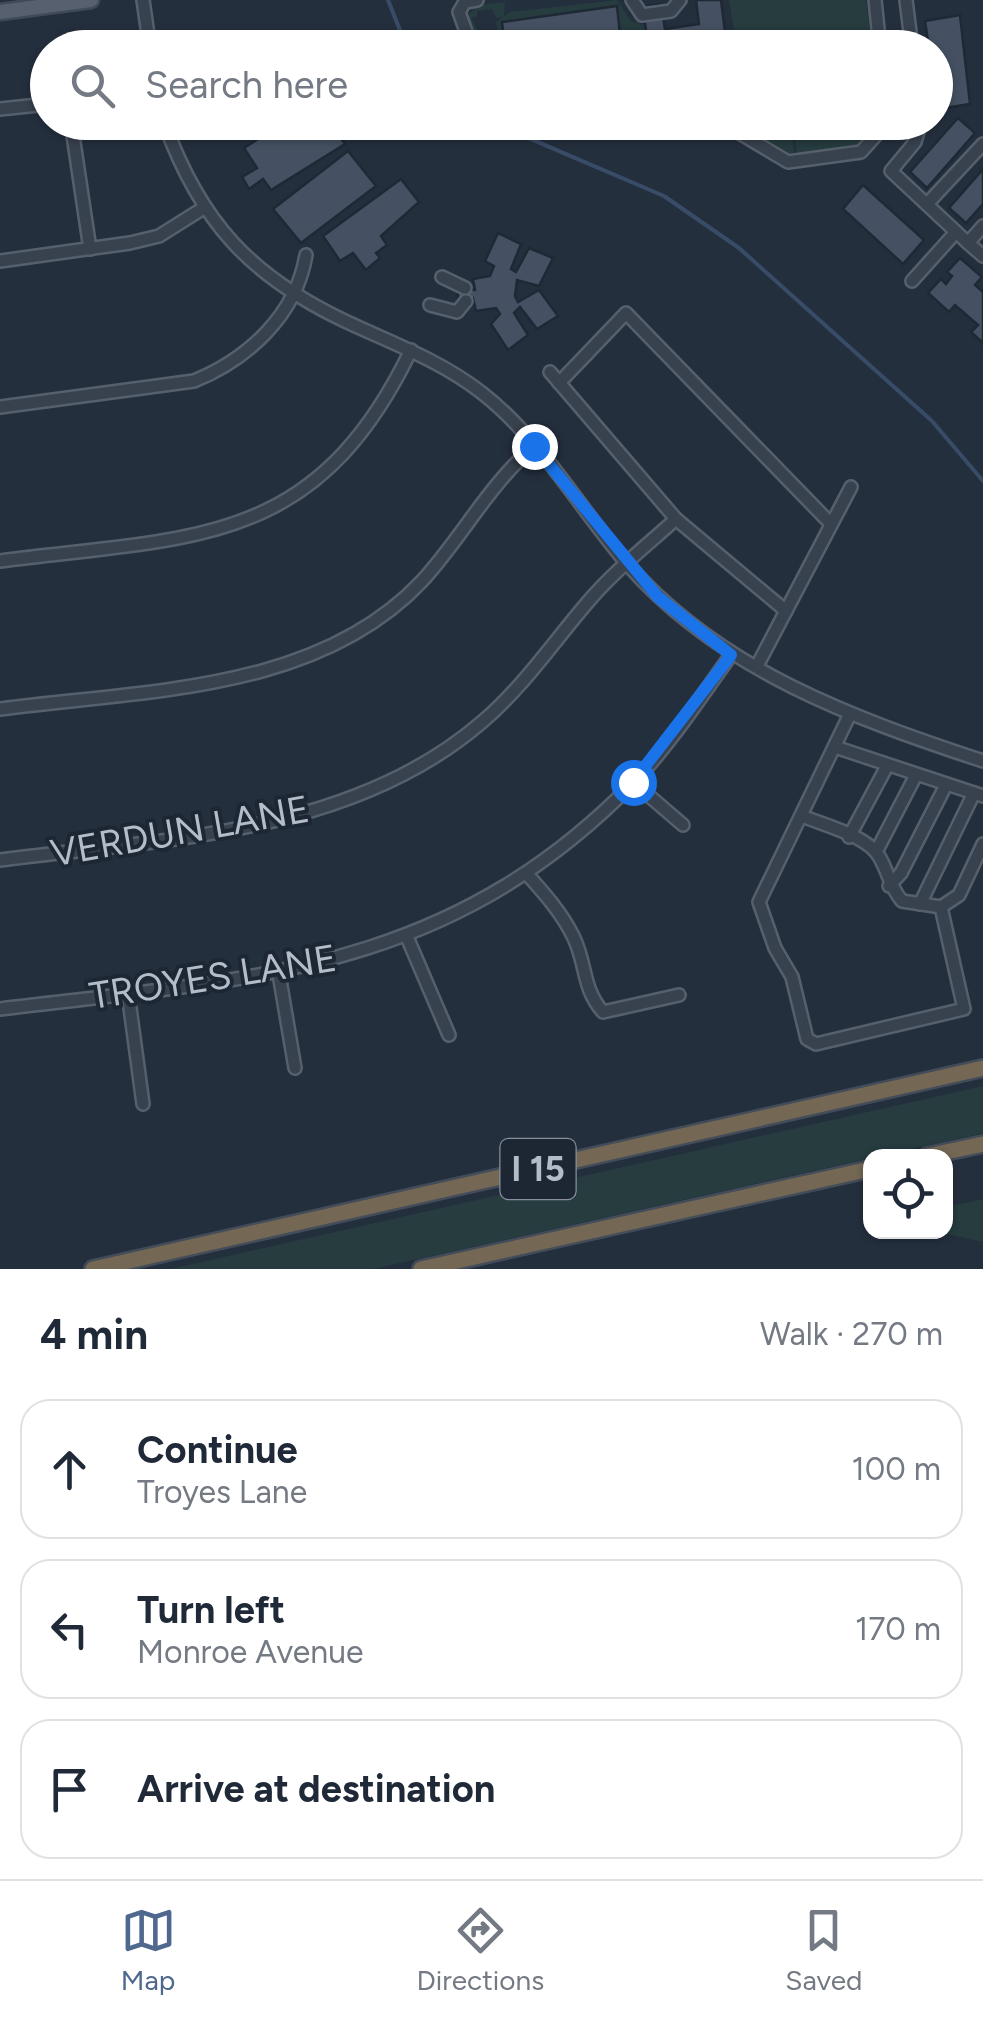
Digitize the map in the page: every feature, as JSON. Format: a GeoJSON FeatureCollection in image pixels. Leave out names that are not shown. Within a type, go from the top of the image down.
{"type":"FeatureCollection","features":[{"type":"Feature","properties":{"kind":"highway","name":"I 15"},"geometry":{"type":"LineString","coordinates":[[93,1269],[983,1068]]}},
{"type":"Feature","properties":{"kind":"highway"},"geometry":{"type":"LineString","coordinates":[[953,1151],[983,1144]]}},
{"type":"Feature","properties":{"kind":"highway","name":"I 15"},"geometry":{"type":"LineString","coordinates":[[421,1269],[863,1171]]}},
{"type":"Feature","properties":{"kind":"main road"},"geometry":{"type":"LineString","coordinates":[[0,12],[91,0]]}},
{"type":"Feature","properties":{"kind":"street"},"geometry":{"type":"LineString","coordinates":[[143,0],[147,30]]}},
{"type":"Feature","properties":{"kind":"street"},"geometry":{"type":"LineString","coordinates":[[465,30],[459,12],[465,2],[477,0]]}},
{"type":"Feature","properties":{"kind":"street"},"geometry":{"type":"LineString","coordinates":[[632,0],[642,15],[668,13],[680,0]]}},
{"type":"Feature","properties":{"kind":"street"},"geometry":{"type":"LineString","coordinates":[[875,0],[878,30]]}},
{"type":"Feature","properties":{"kind":"street"},"geometry":{"type":"LineString","coordinates":[[906,0],[910,30]]}},
{"type":"Feature","properties":{"kind":"street"},"geometry":{"type":"LineString","coordinates":[[0,109],[30,106]]}},
{"type":"Feature","properties":{"kind":"street"},"geometry":{"type":"LineString","coordinates":[[73,140],[90,250]]}},
{"type":"Feature","properties":{"kind":"street"},"geometry":{"type":"LineString","coordinates":[[172,140],[202,209],[252,264],[294,293],[411,350],[480,392],[534,446],[658,597],[731,655],[850,714],[983,761]]}},
{"type":"Feature","properties":{"kind":"street"},"geometry":{"type":"LineString","coordinates":[[751,140],[788,162],[861,152],[872,140]]}},
{"type":"Feature","properties":{"kind":"street"},"geometry":{"type":"LineString","coordinates":[[916,140],[890,171],[983,256]]}},
{"type":"Feature","properties":{"kind":"street"},"geometry":{"type":"LineString","coordinates":[[927,204],[983,144]]}},
{"type":"Feature","properties":{"kind":"street"},"geometry":{"type":"LineString","coordinates":[[0,261],[90,250],[159,236],[202,209]]}},
{"type":"Feature","properties":{"kind":"street"},"geometry":{"type":"LineString","coordinates":[[968,242],[983,226]]}},
{"type":"Feature","properties":{"kind":"street"},"geometry":{"type":"LineString","coordinates":[[912,281],[956,232]]}},
{"type":"Feature","properties":{"kind":"street"},"geometry":{"type":"LineString","coordinates":[[0,407],[194,382],[242,357],[271,328],[294,293],[306,255]]}},
{"type":"Feature","properties":{"kind":"street"},"geometry":{"type":"LineString","coordinates":[[430,305],[456,312],[465,295],[442,277]]}},
{"type":"Feature","properties":{"kind":"street"},"geometry":{"type":"LineString","coordinates":[[559,383],[626,313],[832,524]]}},
{"type":"Feature","properties":{"kind":"street"},"geometry":{"type":"LineString","coordinates":[[0,561],[210,534],[255,516],[297,494],[351,448],[394,386],[411,350]]}},
{"type":"Feature","properties":{"kind":"street"},"geometry":{"type":"LineString","coordinates":[[550,372],[676,520],[786,611]]}},
{"type":"Feature","properties":{"kind":"street"},"geometry":{"type":"LineString","coordinates":[[0,709],[271,672],[324,650],[371,622],[421,582],[500,476],[534,446]]}},
{"type":"Feature","properties":{"kind":"street"},"geometry":{"type":"LineString","coordinates":[[757,666],[851,488]]}},
{"type":"Feature","properties":{"kind":"street","name":"VERDUN LANE"},"geometry":{"type":"LineString","coordinates":[[0,860],[279,822],[348,799],[416,766],[478,726],[514,694],[587,603],[676,520]]}},
{"type":"Feature","properties":{"kind":"street","name":"TROYES LANE"},"geometry":{"type":"LineString","coordinates":[[0,1009],[280,974],[407,937],[526,873],[633,782],[731,655]]}},
{"type":"Feature","properties":{"kind":"street"},"geometry":{"type":"LineString","coordinates":[[850,714],[759,902],[774,948],[792,978],[808,1039],[816,1044],[964,1009],[941,907]]}},
{"type":"Feature","properties":{"kind":"street"},"geometry":{"type":"LineString","coordinates":[[835,747],[978,795],[920,904]]}},
{"type":"Feature","properties":{"kind":"street"},"geometry":{"type":"LineString","coordinates":[[849,837],[887,766]]}},
{"type":"Feature","properties":{"kind":"street"},"geometry":{"type":"LineString","coordinates":[[876,852],[916,775]]}},
{"type":"Feature","properties":{"kind":"street"},"geometry":{"type":"LineString","coordinates":[[633,782],[684,824]]}},
{"type":"Feature","properties":{"kind":"street"},"geometry":{"type":"LineString","coordinates":[[889,886],[901,874],[946,785]]}},
{"type":"Feature","properties":{"kind":"street"},"geometry":{"type":"LineString","coordinates":[[802,816],[876,852],[889,886],[902,902],[941,907],[959,896],[983,844]]}},
{"type":"Feature","properties":{"kind":"street"},"geometry":{"type":"LineString","coordinates":[[526,873],[555,905],[575,940],[588,994],[603,1012],[679,995]]}},
{"type":"Feature","properties":{"kind":"street"},"geometry":{"type":"LineString","coordinates":[[407,937],[448,1035]]}},
{"type":"Feature","properties":{"kind":"street"},"geometry":{"type":"LineString","coordinates":[[280,974],[295,1068]]}},
{"type":"Feature","properties":{"kind":"street"},"geometry":{"type":"LineString","coordinates":[[128,994],[143,1104]]}},
{"type":"Feature","properties":{"kind":"green space"},"geometry":{"type":"Polygon","coordinates":[[[617,0],[631,21],[647,26],[646,30],[619,30],[616,6],[502,22],[503,30],[497,30],[496,22],[510,12],[617,0]]]}},
{"type":"Feature","properties":{"kind":"green space"},"geometry":{"type":"Polygon","coordinates":[[[729,0],[866,0],[870,30],[734,30],[729,0]]]}},
{"type":"Feature","properties":{"kind":"green space"},"geometry":{"type":"Polygon","coordinates":[[[505,2],[504,17],[496,18],[492,9],[477,11],[477,16],[471,18],[478,30],[473,30],[468,15],[479,5],[505,2]]]}},
{"type":"Feature","properties":{"kind":"green space"},"geometry":{"type":"Polygon","coordinates":[[[760,140],[793,140],[794,154],[782,154],[760,140]]]}},
{"type":"Feature","properties":{"kind":"green space"},"geometry":{"type":"Polygon","coordinates":[[[795,140],[863,140],[858,145],[797,154],[795,140]]]}},
{"type":"Feature","properties":{"kind":"green space"},"geometry":{"type":"Polygon","coordinates":[[[983,1086],[983,1133],[911,1149],[863,1149],[863,1160],[373,1269],[171,1269],[983,1086]]]}},
{"type":"Feature","properties":{"kind":"green space"},"geometry":{"type":"Polygon","coordinates":[[[983,1199],[983,1242],[953,1235],[953,1205],[983,1199]]]}},
{"type":"Feature","properties":{"kind":"building"},"geometry":{"type":"Polygon","coordinates":[[[696,0],[721,0],[725,30],[646,30],[643,6],[661,4],[665,29],[699,24],[696,0]]]}},
{"type":"Feature","properties":{"kind":"building"},"geometry":{"type":"Polygon","coordinates":[[[617,6],[620,30],[503,30],[502,22],[617,6]]]}},
{"type":"Feature","properties":{"kind":"building"},"geometry":{"type":"Polygon","coordinates":[[[960,15],[970,104],[953,107],[953,30],[926,30],[925,21],[960,15]]]}},
{"type":"Feature","properties":{"kind":"building"},"geometry":{"type":"Polygon","coordinates":[[[958,118],[975,133],[927,188],[910,172],[938,140],[953,140],[953,124],[958,118]]]}},
{"type":"Feature","properties":{"kind":"building"},"geometry":{"type":"Polygon","coordinates":[[[256,140],[342,140],[345,144],[271,190],[263,179],[249,189],[242,177],[257,168],[244,148],[256,140]]]}},
{"type":"Feature","properties":{"kind":"building"},"geometry":{"type":"Polygon","coordinates":[[[348,151],[376,186],[301,243],[273,209],[348,151]]]}},
{"type":"Feature","properties":{"kind":"building"},"geometry":{"type":"Polygon","coordinates":[[[983,169],[983,204],[966,223],[949,208],[983,169]]]}},
{"type":"Feature","properties":{"kind":"building"},"geometry":{"type":"Polygon","coordinates":[[[401,179],[419,202],[381,236],[387,245],[376,253],[380,258],[366,270],[353,253],[340,261],[323,236],[401,179]]]}},
{"type":"Feature","properties":{"kind":"building"},"geometry":{"type":"Polygon","coordinates":[[[863,185],[924,240],[903,264],[843,209],[863,185]]]}},
{"type":"Feature","properties":{"kind":"building"},"geometry":{"type":"Polygon","coordinates":[[[498,233],[521,244],[511,269],[516,272],[529,248],[553,258],[539,286],[517,280],[515,296],[518,302],[539,290],[558,316],[537,329],[520,307],[514,313],[528,335],[508,350],[491,324],[500,314],[496,308],[476,311],[473,298],[458,302],[458,289],[475,290],[473,279],[490,276],[494,266],[485,261],[498,233]]]}},
{"type":"Feature","properties":{"kind":"building"},"geometry":{"type":"Polygon","coordinates":[[[960,258],[982,277],[975,285],[983,292],[983,343],[971,332],[978,325],[955,305],[949,312],[928,293],[941,279],[946,284],[952,276],[947,272],[960,258]]]}},
{"type":"Feature","properties":{"kind":"waterway"},"geometry":{"type":"LineString","coordinates":[[388,0],[400,30]]}},
{"type":"Feature","properties":{"kind":"waterway"},"geometry":{"type":"LineString","coordinates":[[533,140],[664,196],[739,248],[932,421],[983,481]]}},
{"type":"Feature","properties":{"kind":"route"},"geometry":{"type":"LineString","coordinates":[[534,446],[658,597],[731,655],[665,746],[633,782]]}}]}
